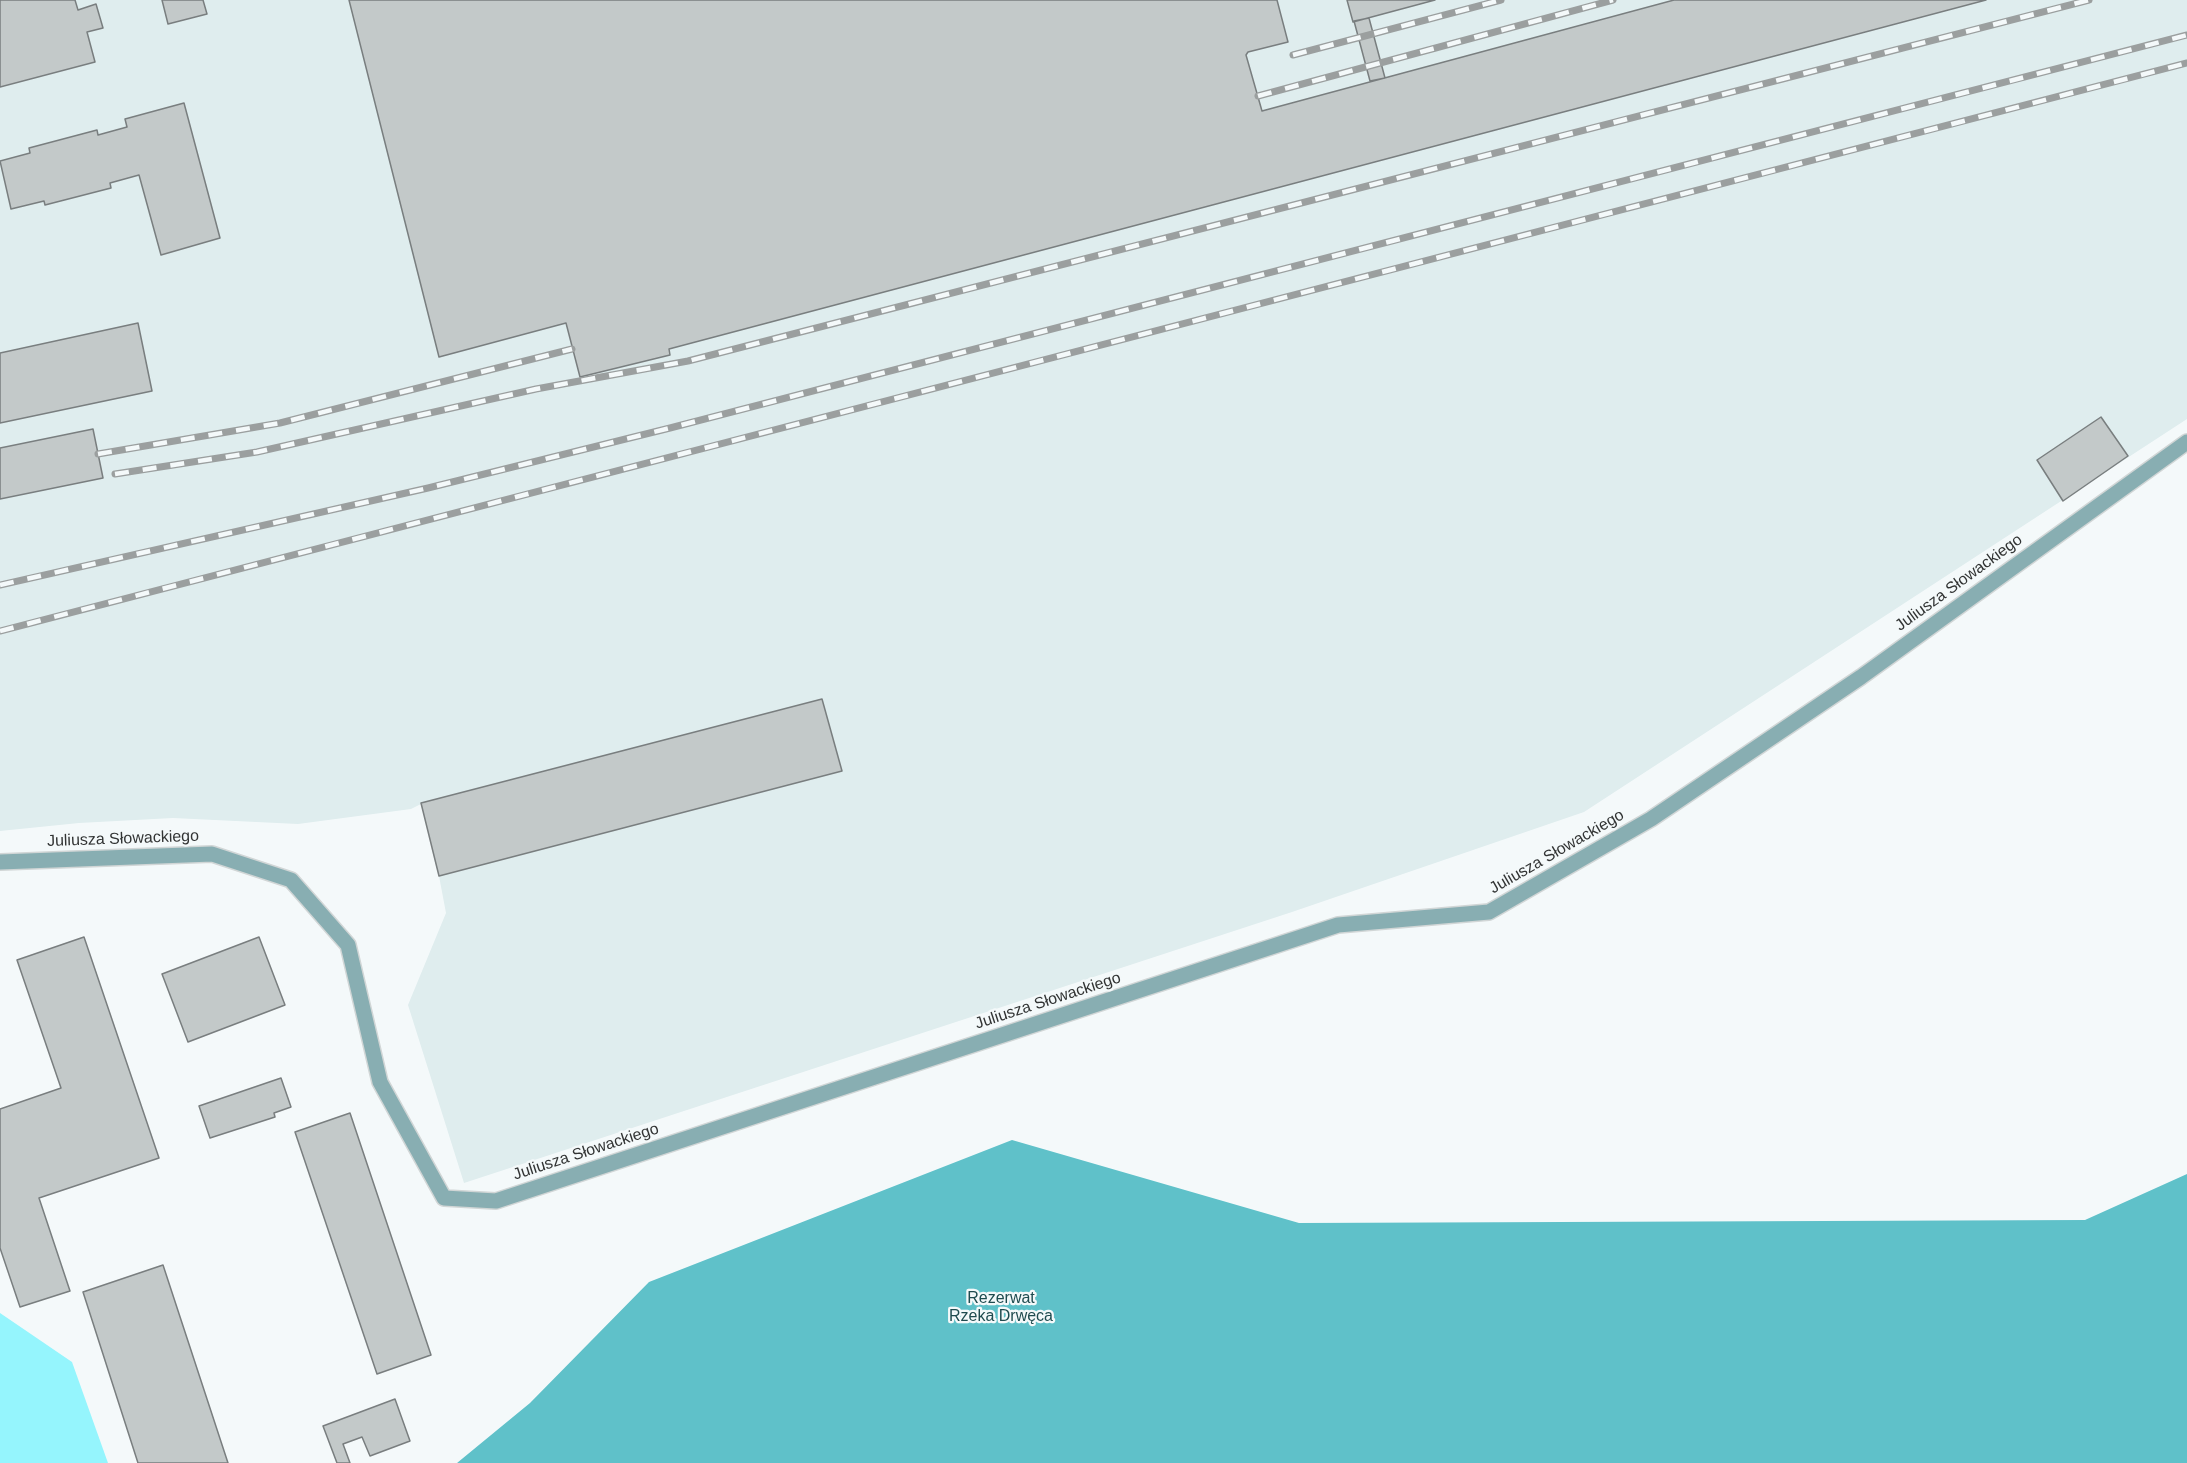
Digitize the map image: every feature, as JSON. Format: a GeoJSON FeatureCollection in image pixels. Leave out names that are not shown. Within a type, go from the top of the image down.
{"type":"FeatureCollection","features":[{"type":"Feature","properties":{"kind":"street","name":"Juliusza Słowackiego"},"geometry":{"type":"LineString","coordinates":[[0,862],[212,854],[291,880],[348,945],[380,1082],[444,1197],[496,1201],[1338,925],[1489,912],[1661,813],[1861,677],[2187,442]]}},
{"type":"Feature","properties":{"kind":"shaded area"},"geometry":{"type":"Polygon","coordinates":[[[0,0],[2187,0],[2187,419],[1584,812],[1292,912],[464,1183],[408,1005],[446,913],[421,804],[411,809],[298,824],[173,818],[79,823],[0,831],[0,0]]]}},
{"type":"Feature","properties":{"kind":"shaded area","name":"Rezerwat Rzeka Drwęca"},"geometry":{"type":"Polygon","coordinates":[[[1012,1140],[1299,1223],[2085,1220],[2187,1174],[2187,1463],[457,1463],[530,1403],[649,1282],[1012,1140]]]}},
{"type":"Feature","properties":{"kind":"shaded area"},"geometry":{"type":"Polygon","coordinates":[[[0,1313],[72,1362],[108,1463],[0,1463],[0,1313]]]}},
{"type":"Feature","properties":{"kind":"building"},"geometry":{"type":"Polygon","coordinates":[[[0,0],[75,0],[78,10],[96,4],[103,28],[87,32],[95,62],[0,87],[0,0]]]}},
{"type":"Feature","properties":{"kind":"building"},"geometry":{"type":"Polygon","coordinates":[[[162,0],[203,0],[207,14],[168,24],[162,0]]]}},
{"type":"Feature","properties":{"kind":"building"},"geometry":{"type":"Polygon","coordinates":[[[349,0],[1277,0],[1288,42],[1248,52],[1246,55],[1262,111],[1674,0],[1986,0],[669,349],[670,355],[580,377],[566,323],[439,357],[349,0]]]}},
{"type":"Feature","properties":{"kind":"building"},"geometry":{"type":"Polygon","coordinates":[[[1347,0],[1435,0],[1353,22],[1347,0]]]}},
{"type":"Feature","properties":{"kind":"building"},"geometry":{"type":"Polygon","coordinates":[[[1369,18],[1385,78],[1370,81],[1354,21],[1369,18]]]}},
{"type":"Feature","properties":{"kind":"building"},"geometry":{"type":"Polygon","coordinates":[[[184,103],[220,238],[161,255],[139,175],[110,183],[111,188],[45,205],[44,201],[11,209],[0,161],[30,153],[29,148],[97,130],[98,135],[127,127],[125,119],[184,103]]]}},
{"type":"Feature","properties":{"kind":"building"},"geometry":{"type":"Polygon","coordinates":[[[138,323],[152,391],[0,423],[0,353],[138,323]]]}},
{"type":"Feature","properties":{"kind":"building"},"geometry":{"type":"Polygon","coordinates":[[[2101,417],[2128,456],[2063,501],[2037,460],[2101,417]]]}},
{"type":"Feature","properties":{"kind":"building"},"geometry":{"type":"Polygon","coordinates":[[[93,429],[103,478],[0,499],[0,448],[93,429]]]}},
{"type":"Feature","properties":{"kind":"building"},"geometry":{"type":"Polygon","coordinates":[[[822,699],[842,771],[439,876],[421,803],[822,699]]]}},
{"type":"Feature","properties":{"kind":"building"},"geometry":{"type":"Polygon","coordinates":[[[84,937],[159,1158],[39,1198],[70,1291],[20,1307],[0,1248],[0,1109],[61,1088],[17,960],[84,937]]]}},
{"type":"Feature","properties":{"kind":"building"},"geometry":{"type":"Polygon","coordinates":[[[259,937],[285,1005],[188,1042],[162,974],[259,937]]]}},
{"type":"Feature","properties":{"kind":"building"},"geometry":{"type":"Polygon","coordinates":[[[281,1078],[291,1107],[274,1113],[275,1117],[210,1138],[199,1106],[281,1078]]]}},
{"type":"Feature","properties":{"kind":"building"},"geometry":{"type":"Polygon","coordinates":[[[350,1113],[431,1355],[377,1374],[295,1132],[350,1113]]]}},
{"type":"Feature","properties":{"kind":"building"},"geometry":{"type":"Polygon","coordinates":[[[163,1265],[228,1463],[138,1463],[83,1292],[163,1265]]]}},
{"type":"Feature","properties":{"kind":"building"},"geometry":{"type":"Polygon","coordinates":[[[395,1399],[410,1441],[370,1456],[362,1437],[343,1444],[350,1463],[337,1463],[323,1426],[395,1399]]]}},
{"type":"Feature","properties":{"kind":"railway"},"geometry":{"type":"LineString","coordinates":[[1293,55],[1501,0]]}},
{"type":"Feature","properties":{"kind":"railway"},"geometry":{"type":"LineString","coordinates":[[1258,96],[1613,0]]}},
{"type":"Feature","properties":{"kind":"railway"},"geometry":{"type":"LineString","coordinates":[[115,474],[257,452],[536,389],[688,361],[2089,0]]}},
{"type":"Feature","properties":{"kind":"railway"},"geometry":{"type":"LineString","coordinates":[[0,585],[428,488],[670,428],[2187,35]]}},
{"type":"Feature","properties":{"kind":"railway"},"geometry":{"type":"LineString","coordinates":[[0,631],[2187,63]]}},
{"type":"Feature","properties":{"kind":"railway"},"geometry":{"type":"LineString","coordinates":[[98,454],[280,423],[572,349]]}}]}
